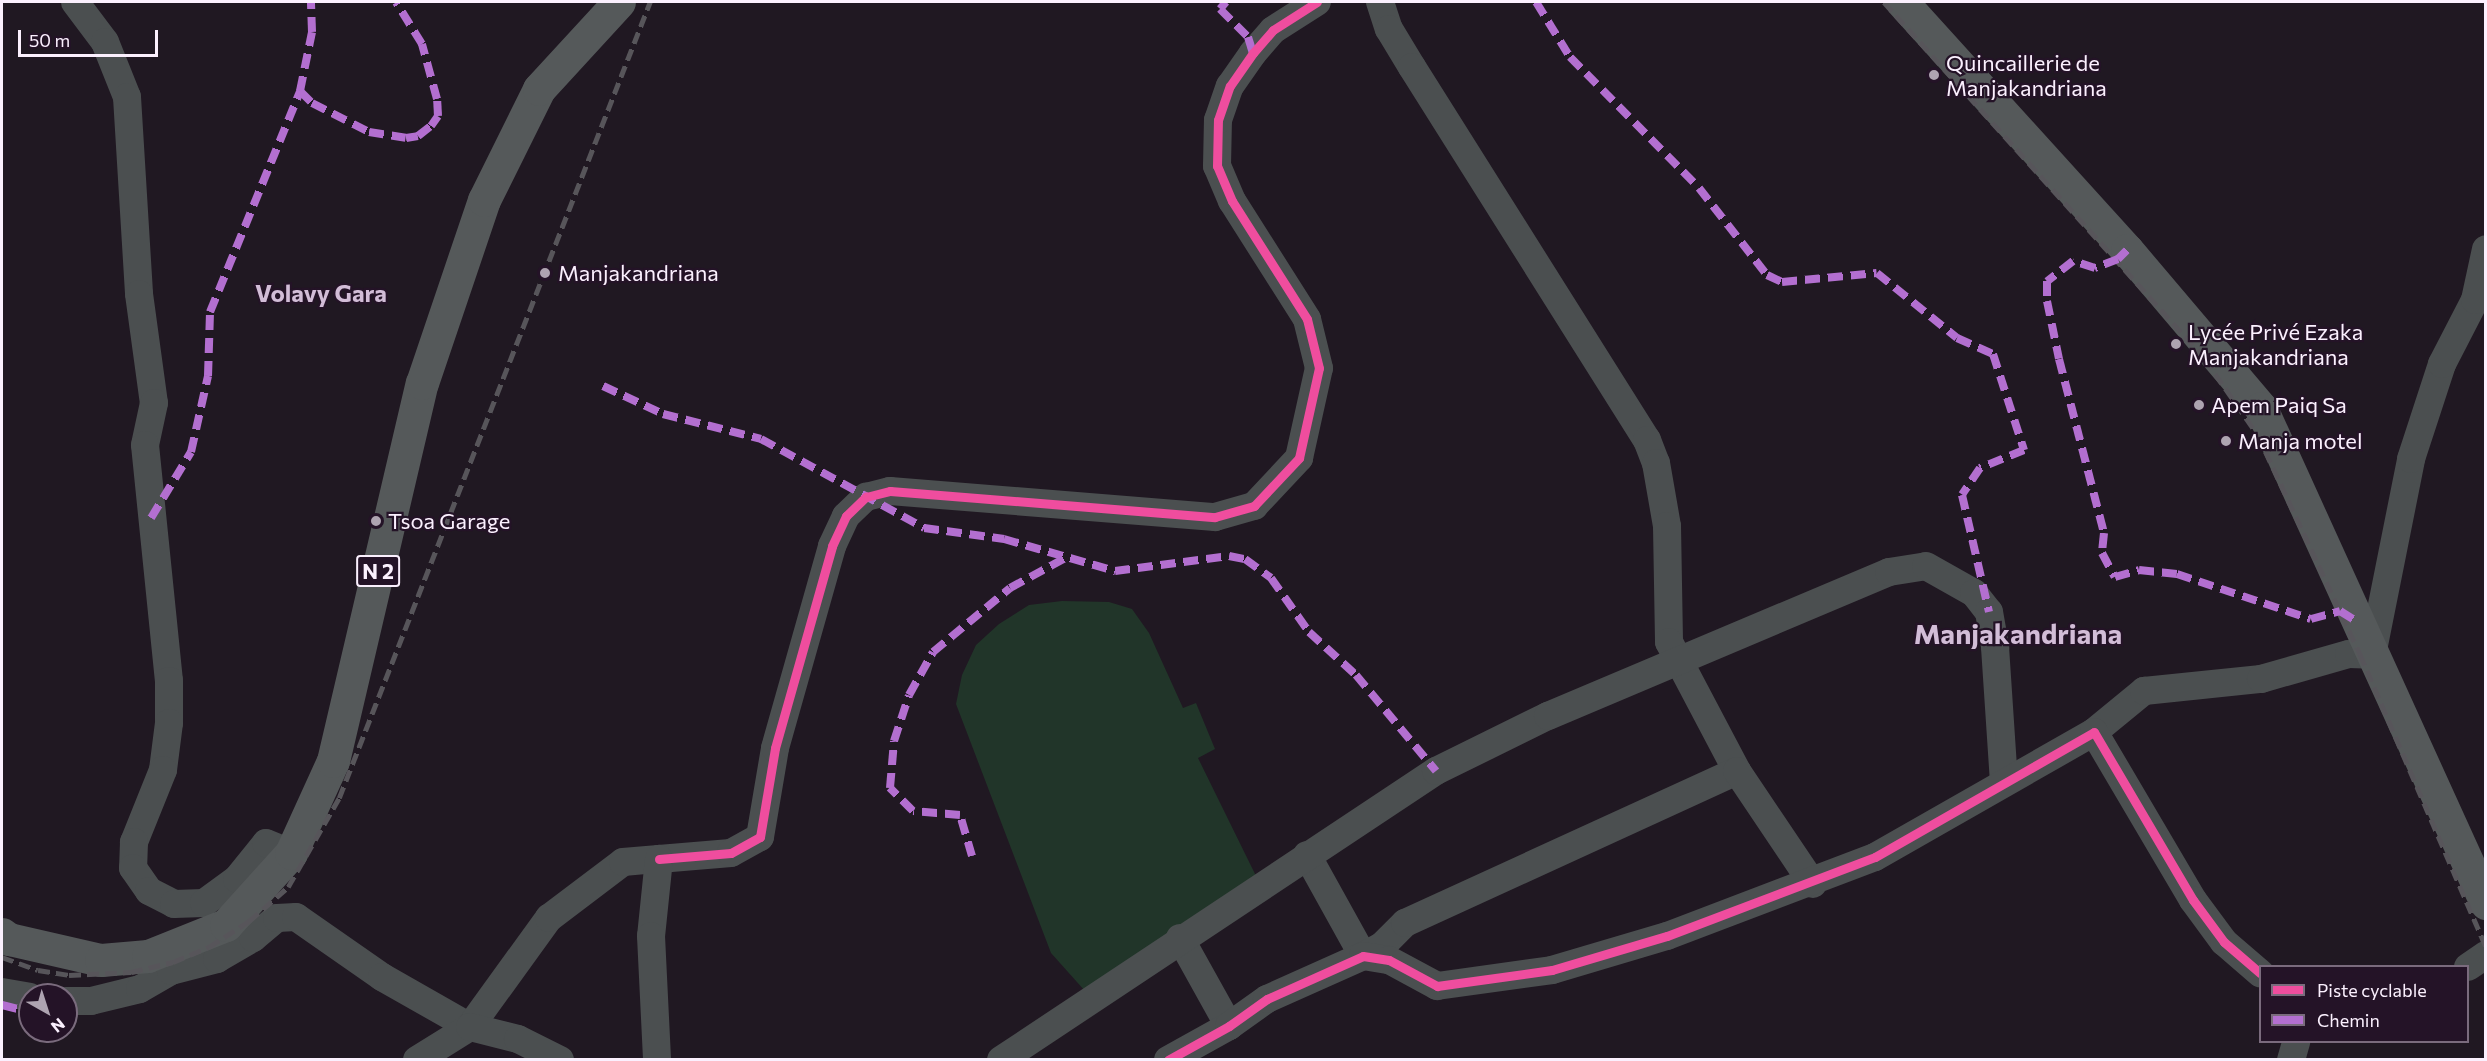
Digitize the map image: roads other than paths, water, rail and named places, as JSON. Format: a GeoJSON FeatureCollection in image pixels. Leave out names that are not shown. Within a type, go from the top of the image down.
{"type":"FeatureCollection","features":[{"type":"Feature","properties":{"kind":"main road","name":"N 2"},"geometry":{"type":"LineString","coordinates":[[2,934],[9,939],[101,960],[148,956],[226,925],[291,853],[333,761],[422,383],[484,200],[539,89],[619,2]]}},
{"type":"Feature","properties":{"kind":"main road"},"geometry":{"type":"LineString","coordinates":[[1902,2],[2127,250],[2260,408],[2486,903]]}},
{"type":"Feature","properties":{"kind":"street"},"geometry":{"type":"LineString","coordinates":[[75,2],[105,42],[127,97],[140,294],[154,403],[145,445],[169,681],[170,723],[163,770],[134,842],[133,868],[148,891],[174,904],[204,903],[237,879],[266,843],[291,853]]}},
{"type":"Feature","properties":{"kind":"street"},"geometry":{"type":"LineString","coordinates":[[417,1059],[470,1027],[549,918],[623,862],[731,853],[760,837],[775,748],[832,546],[846,516],[866,497],[890,491],[1215,517],[1254,506],[1299,458],[1319,368],[1307,319],[1232,201],[1216,166],[1218,120],[1230,86],[1253,53],[1273,30],[1317,2]]}},
{"type":"Feature","properties":{"kind":"street"},"geometry":{"type":"LineString","coordinates":[[1380,2],[1389,28],[1412,67],[1647,440],[1656,463],[1666,526],[1669,642],[1677,663],[1737,771],[1813,884]]}},
{"type":"Feature","properties":{"kind":"street"},"geometry":{"type":"LineString","coordinates":[[1363,956],[1389,960],[1437,986],[1552,970],[1667,936],[1813,884],[1875,857],[2004,781],[2094,732],[2144,691],[2261,679],[2349,654],[2372,654],[2410,459],[2442,364],[2475,326],[2475,300],[2486,249]]}},
{"type":"Feature","properties":{"kind":"street"},"geometry":{"type":"LineString","coordinates":[[1001,1059],[1180,938],[1436,771],[1548,716],[1889,572],[1926,566],[1974,593],[1989,612],[1995,647],[2004,781]]}},
{"type":"Feature","properties":{"kind":"street"},"geometry":{"type":"LineString","coordinates":[[2094,732],[2193,900],[2224,942],[2259,972]]}},
{"type":"Feature","properties":{"kind":"street"},"geometry":{"type":"LineString","coordinates":[[1168,1059],[1229,1026],[1267,999],[1382,946],[1405,923],[1737,771]]}},
{"type":"Feature","properties":{"kind":"street"},"geometry":{"type":"LineString","coordinates":[[1307,855],[1363,956]]}},
{"type":"Feature","properties":{"kind":"street"},"geometry":{"type":"LineString","coordinates":[[657,1059],[651,936],[659,860]]}},
{"type":"Feature","properties":{"kind":"street"},"geometry":{"type":"LineString","coordinates":[[78,1001],[91,1001],[140,989],[171,971],[217,959],[253,938],[277,918],[296,918],[382,977],[470,1027],[518,1039],[560,1059]]}},
{"type":"Feature","properties":{"kind":"street"},"geometry":{"type":"LineString","coordinates":[[1180,938],[1229,1026]]}},
{"type":"Feature","properties":{"kind":"street"},"geometry":{"type":"LineString","coordinates":[[2469,966],[2486,955]]}},
{"type":"Feature","properties":{"kind":"street"},"geometry":{"type":"LineString","coordinates":[[2,992],[18,995]]}},
{"type":"Feature","properties":{"kind":"street"},"geometry":{"type":"LineString","coordinates":[[2291,1059],[2295,1043]]}},
{"type":"Feature","properties":{"kind":"railway"},"geometry":{"type":"LineString","coordinates":[[2,957],[38,970],[69,975],[131,972],[173,962],[209,947],[249,921],[288,887],[339,798],[650,2]]}},
{"type":"Feature","properties":{"kind":"railway"},"geometry":{"type":"LineString","coordinates":[[1884,2],[2205,359],[2258,435],[2360,654],[2486,947]]}},
{"type":"Feature","properties":{"kind":"place","name":"Quincaillerie de Manjakandriana"},"geometry":{"type":"Point","coordinates":[1934,75]}},
{"type":"Feature","properties":{"kind":"place","name":"Manjakandriana"},"geometry":{"type":"Point","coordinates":[545,273]}},
{"type":"Feature","properties":{"kind":"place","name":"Lycée Privé Ezaka Manjakandriana"},"geometry":{"type":"Point","coordinates":[2176,344]}},
{"type":"Feature","properties":{"kind":"place","name":"Apem Paiq Sa"},"geometry":{"type":"Point","coordinates":[2199,405]}},
{"type":"Feature","properties":{"kind":"place","name":"Manja motel"},"geometry":{"type":"Point","coordinates":[2226,441]}},
{"type":"Feature","properties":{"kind":"place","name":"Tsoa Garage"},"geometry":{"type":"Point","coordinates":[376,521]}},
{"type":"Feature","properties":{"kind":"district","name":"Volavy Gara"},"geometry":{"type":"Point","coordinates":[321,293]}},
{"type":"Feature","properties":{"kind":"district","name":"Manjakandriana"},"geometry":{"type":"Point","coordinates":[2018,633]}}]}
